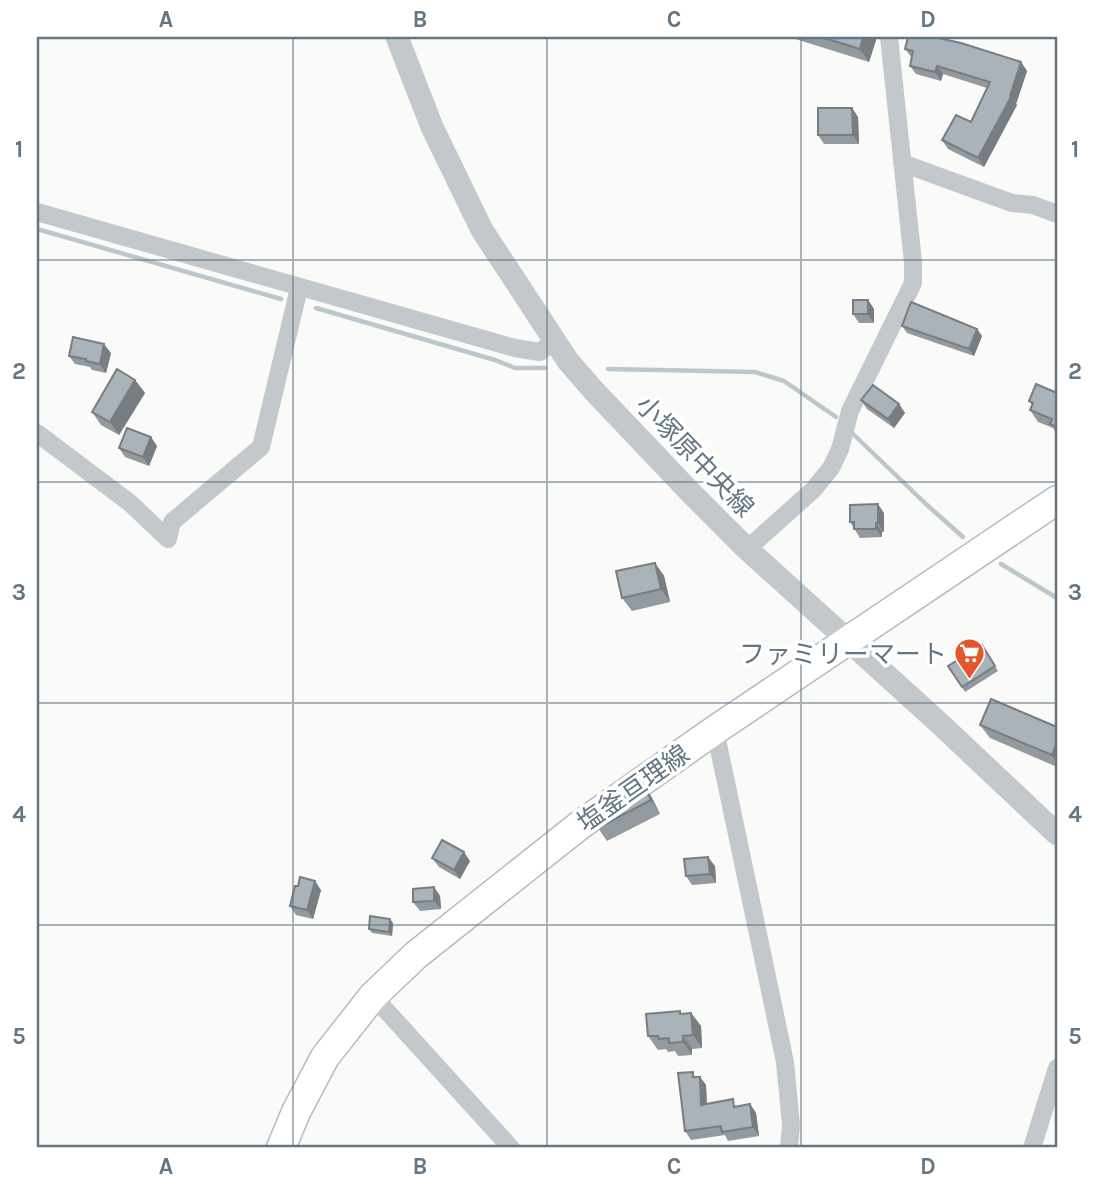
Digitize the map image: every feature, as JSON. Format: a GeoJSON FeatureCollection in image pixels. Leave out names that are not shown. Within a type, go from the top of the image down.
{"type":"FeatureCollection","features":[{"type":"Feature","properties":{"kind":"main road","name":"塩釜亘理線"},"geometry":{"type":"LineString","coordinates":[[281,1148],[296,1112],[326,1057],[373,996],[416,955],[580,825],[715,730],[1057,500]]}},
{"type":"Feature","properties":{"kind":"street","name":"小塚原中央線"},"geometry":{"type":"LineString","coordinates":[[397,37],[432,127],[482,230],[568,361],[747,549],[1057,834]]}},
{"type":"Feature","properties":{"kind":"street"},"geometry":{"type":"LineString","coordinates":[[747,549],[813,490],[831,468],[840,449],[850,411],[913,283],[913,261],[889,37]]}},
{"type":"Feature","properties":{"kind":"street"},"geometry":{"type":"LineString","coordinates":[[902,163],[1012,203],[1033,205],[1057,214]]}},
{"type":"Feature","properties":{"kind":"street"},"geometry":{"type":"LineString","coordinates":[[37,212],[515,348],[540,352],[554,340]]}},
{"type":"Feature","properties":{"kind":"street"},"geometry":{"type":"LineString","coordinates":[[37,433],[130,503],[168,539],[172,522],[261,446],[299,288]]}},
{"type":"Feature","properties":{"kind":"street"},"geometry":{"type":"LineString","coordinates":[[715,730],[785,1062],[791,1125],[789,1148]]}},
{"type":"Feature","properties":{"kind":"street"},"geometry":{"type":"LineString","coordinates":[[373,996],[511,1148]]}},
{"type":"Feature","properties":{"kind":"street"},"geometry":{"type":"LineString","coordinates":[[1032,1148],[1057,1068]]}},
{"type":"Feature","properties":{"kind":"building"},"geometry":{"type":"Polygon","coordinates":[[[821,37],[863,37],[860,49],[821,37]]]}},
{"type":"Feature","properties":{"kind":"building"},"geometry":{"type":"Polygon","coordinates":[[[908,37],[934,37],[1021,62],[1011,97],[978,158],[942,140],[956,115],[971,122],[990,82],[937,66],[935,72],[910,66],[913,51],[905,49],[908,37]]]}},
{"type":"Feature","properties":{"kind":"building"},"geometry":{"type":"Polygon","coordinates":[[[818,108],[852,108],[853,135],[818,135],[818,108]]]}},
{"type":"Feature","properties":{"kind":"building"},"geometry":{"type":"Polygon","coordinates":[[[853,300],[868,300],[868,314],[853,314],[853,300]]]}},
{"type":"Feature","properties":{"kind":"building"},"geometry":{"type":"Polygon","coordinates":[[[911,302],[977,329],[969,349],[902,326],[911,302]]]}},
{"type":"Feature","properties":{"kind":"building"},"geometry":{"type":"Polygon","coordinates":[[[73,337],[104,344],[100,364],[69,356],[73,337]]]}},
{"type":"Feature","properties":{"kind":"building"},"geometry":{"type":"Polygon","coordinates":[[[117,369],[135,380],[110,422],[92,412],[117,369]]]}},
{"type":"Feature","properties":{"kind":"building"},"geometry":{"type":"Polygon","coordinates":[[[1036,384],[1057,393],[1057,427],[1050,424],[1052,419],[1030,410],[1033,403],[1029,401],[1036,384]]]}},
{"type":"Feature","properties":{"kind":"building"},"geometry":{"type":"Polygon","coordinates":[[[873,385],[899,404],[888,419],[861,400],[873,385]]]}},
{"type":"Feature","properties":{"kind":"building"},"geometry":{"type":"Polygon","coordinates":[[[127,428],[151,437],[143,457],[119,448],[127,428]]]}},
{"type":"Feature","properties":{"kind":"building"},"geometry":{"type":"Polygon","coordinates":[[[878,504],[876,529],[854,529],[854,522],[850,522],[850,505],[878,504]]]}},
{"type":"Feature","properties":{"kind":"building"},"geometry":{"type":"Polygon","coordinates":[[[655,563],[661,589],[622,598],[616,571],[655,563]]]}},
{"type":"Feature","properties":{"kind":"building","name":"ファミリーマート"},"geometry":{"type":"Polygon","coordinates":[[[982,645],[995,666],[962,687],[948,666],[982,645]]]}},
{"type":"Feature","properties":{"kind":"building"},"geometry":{"type":"Polygon","coordinates":[[[991,699],[1057,727],[1057,742],[1052,755],[980,725],[991,699]]]}},
{"type":"Feature","properties":{"kind":"building"},"geometry":{"type":"Polygon","coordinates":[[[642,782],[651,800],[598,828],[592,817],[642,782]]]}},
{"type":"Feature","properties":{"kind":"building"},"geometry":{"type":"Polygon","coordinates":[[[442,840],[464,852],[454,870],[432,858],[442,840]]]}},
{"type":"Feature","properties":{"kind":"building"},"geometry":{"type":"Polygon","coordinates":[[[708,857],[710,874],[686,876],[684,859],[708,857]]]}},
{"type":"Feature","properties":{"kind":"building"},"geometry":{"type":"Polygon","coordinates":[[[300,877],[315,881],[307,910],[290,906],[300,877]]]}},
{"type":"Feature","properties":{"kind":"building"},"geometry":{"type":"Polygon","coordinates":[[[434,887],[434,901],[413,902],[413,889],[434,887]]]}},
{"type":"Feature","properties":{"kind":"building"},"geometry":{"type":"Polygon","coordinates":[[[370,916],[390,919],[389,932],[369,929],[370,916]]]}},
{"type":"Feature","properties":{"kind":"building"},"geometry":{"type":"Polygon","coordinates":[[[680,1011],[680,1014],[691,1013],[693,1035],[683,1036],[683,1042],[669,1043],[669,1038],[648,1036],[646,1014],[680,1011]]]}},
{"type":"Feature","properties":{"kind":"building"},"geometry":{"type":"Polygon","coordinates":[[[693,1072],[693,1077],[700,1077],[701,1105],[733,1099],[734,1107],[750,1104],[753,1127],[722,1132],[721,1126],[685,1131],[678,1073],[693,1072]]]}},
{"type":"Feature","properties":{"kind":"waterway"},"geometry":{"type":"LineString","coordinates":[[37,229],[281,299]]}},
{"type":"Feature","properties":{"kind":"waterway"},"geometry":{"type":"LineString","coordinates":[[316,308],[515,368],[545,368]]}},
{"type":"Feature","properties":{"kind":"waterway"},"geometry":{"type":"LineString","coordinates":[[608,369],[755,372],[784,381],[836,417]]}},
{"type":"Feature","properties":{"kind":"waterway"},"geometry":{"type":"LineString","coordinates":[[852,433],[963,537]]}},
{"type":"Feature","properties":{"kind":"waterway"},"geometry":{"type":"LineString","coordinates":[[1001,564],[1057,598]]}},
{"type":"Feature","properties":{"kind":"place","name":"ファミリーマート"},"geometry":{"type":"Point","coordinates":[970,681]}}]}
